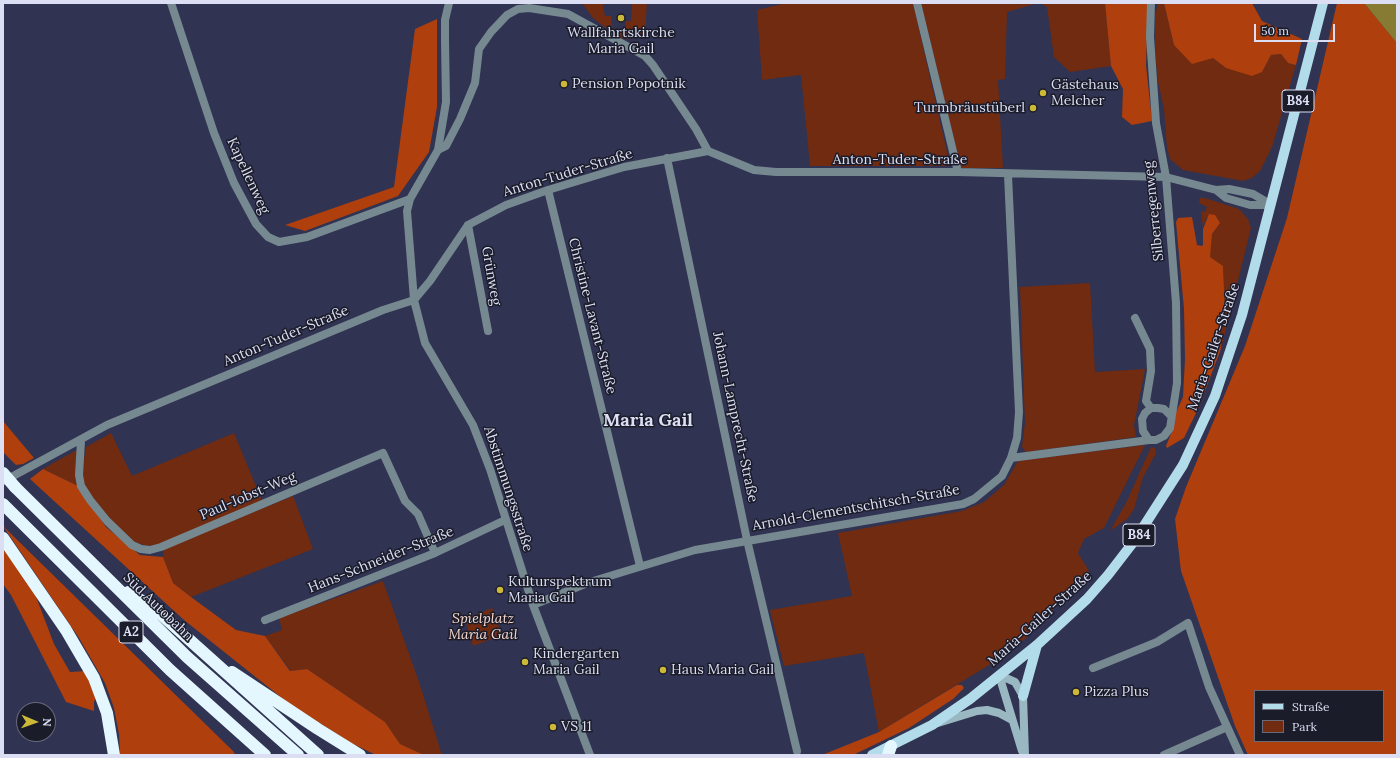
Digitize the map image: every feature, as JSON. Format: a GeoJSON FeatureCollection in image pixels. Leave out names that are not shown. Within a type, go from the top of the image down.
{"type":"FeatureCollection","features":[{"type":"Feature","properties":{"kind":"highway","name":"Süd Autobahn"},"geometry":{"type":"LineString","coordinates":[[3,474],[187,657],[298,755]]}},
{"type":"Feature","properties":{"kind":"highway","name":"A2"},"geometry":{"type":"LineString","coordinates":[[3,504],[170,670],[265,755]]}},
{"type":"Feature","properties":{"kind":"highway"},"geometry":{"type":"LineString","coordinates":[[3,538],[66,630],[94,678],[107,713],[114,755]]}},
{"type":"Feature","properties":{"kind":"highway"},"geometry":{"type":"LineString","coordinates":[[107,578],[155,609],[202,653],[318,755]]}},
{"type":"Feature","properties":{"kind":"highway"},"geometry":{"type":"LineString","coordinates":[[202,653],[360,755]]}},
{"type":"Feature","properties":{"kind":"main road","name":"Maria-Gailer-Straße"},"geometry":{"type":"LineString","coordinates":[[872,755],[890,750],[932,725],[970,699],[1037,645],[1086,599],[1108,575],[1150,518],[1183,465],[1215,396],[1242,315],[1324,3]]}},
{"type":"Feature","properties":{"kind":"main road"},"geometry":{"type":"LineString","coordinates":[[1024,755],[1023,696],[1037,645]]}},
{"type":"Feature","properties":{"kind":"main road"},"geometry":{"type":"LineString","coordinates":[[1000,675],[1015,682],[1023,696]]}},
{"type":"Feature","properties":{"kind":"main road"},"geometry":{"type":"LineString","coordinates":[[1000,675],[1012,720],[1024,755]]}},
{"type":"Feature","properties":{"kind":"main road"},"geometry":{"type":"LineString","coordinates":[[932,725],[977,711],[987,710],[999,713],[1012,720]]}},
{"type":"Feature","properties":{"kind":"street","name":"Kapellenweg"},"geometry":{"type":"LineString","coordinates":[[171,3],[214,134],[234,183],[256,224],[268,237],[279,242],[307,237],[410,200]]}},
{"type":"Feature","properties":{"kind":"street","name":"Abstimmungsstraße"},"geometry":{"type":"LineString","coordinates":[[449,3],[445,34],[446,102],[438,150],[410,200],[407,211],[414,300],[425,343],[473,425],[490,469],[533,605],[590,755]]}},
{"type":"Feature","properties":{"kind":"street"},"geometry":{"type":"LineString","coordinates":[[917,3],[958,172]]}},
{"type":"Feature","properties":{"kind":"street","name":"Silberregenweg"},"geometry":{"type":"LineString","coordinates":[[1011,458],[1156,440],[1164,436],[1170,428],[1177,383],[1176,303],[1166,177],[1156,123],[1150,37],[1151,3]]}},
{"type":"Feature","properties":{"kind":"street"},"geometry":{"type":"LineString","coordinates":[[438,150],[446,146],[460,119],[475,83],[479,49],[491,32],[507,15],[518,9],[530,8],[568,14],[645,56],[653,65],[696,129],[708,151]]}},
{"type":"Feature","properties":{"kind":"street","name":"Anton-Tuder-Straße"},"geometry":{"type":"LineString","coordinates":[[3,482],[114,422],[383,310],[414,300],[430,281],[443,259],[468,225],[506,205],[548,190],[624,167],[708,151],[754,170],[839,173],[958,172],[1008,175],[1166,177],[1216,190],[1226,198],[1250,206],[1270,204]]}},
{"type":"Feature","properties":{"kind":"street","name":"Johann-Lamprecht-Straße"},"geometry":{"type":"LineString","coordinates":[[667,158],[747,540],[796,751]]}},
{"type":"Feature","properties":{"kind":"street","name":"Arnold-Clementschitsch-Straße"},"geometry":{"type":"LineString","coordinates":[[533,605],[590,582],[695,550],[963,504],[974,499],[1002,476],[1011,458],[1017,438],[1019,412],[1008,175]]}},
{"type":"Feature","properties":{"kind":"street","name":"Christine-Lavant-Straße"},"geometry":{"type":"LineString","coordinates":[[548,190],[640,566]]}},
{"type":"Feature","properties":{"kind":"street","name":"Grünweg"},"geometry":{"type":"LineString","coordinates":[[468,225],[488,331]]}},
{"type":"Feature","properties":{"kind":"street"},"geometry":{"type":"LineString","coordinates":[[1135,318],[1150,349],[1151,370],[1146,401],[1151,408]]}},
{"type":"Feature","properties":{"kind":"street"},"geometry":{"type":"LineString","coordinates":[[1151,408],[1164,409],[1171,416]]}},
{"type":"Feature","properties":{"kind":"street"},"geometry":{"type":"LineString","coordinates":[[1149,440],[1143,431],[1142,419],[1151,408]]}},
{"type":"Feature","properties":{"kind":"street","name":"Paul-Jobst-Weg"},"geometry":{"type":"LineString","coordinates":[[81,441],[79,475],[82,486],[90,500],[106,521],[132,545],[141,549],[150,550],[161,547],[383,453],[405,501],[418,514],[435,553]]}},
{"type":"Feature","properties":{"kind":"street","name":"Hans-Schneider-Straße"},"geometry":{"type":"LineString","coordinates":[[265,620],[435,553],[506,520]]}},
{"type":"Feature","properties":{"kind":"street"},"geometry":{"type":"LineString","coordinates":[[1093,668],[1157,642],[1188,623],[1209,687],[1240,755]]}},
{"type":"Feature","properties":{"kind":"street"},"geometry":{"type":"LineString","coordinates":[[1164,755],[1227,727]]}},
{"type":"Feature","properties":{"kind":"green space"},"geometry":{"type":"Polygon","coordinates":[[[582,3],[607,3],[603,5],[605,16],[611,16],[612,27],[615,32],[621,31],[626,26],[626,21],[631,21],[632,4],[629,3],[647,3],[645,34],[629,39],[619,38],[593,18],[582,3]]]}},
{"type":"Feature","properties":{"kind":"green space"},"geometry":{"type":"Polygon","coordinates":[[[786,3],[913,3],[947,152],[947,166],[810,166],[801,75],[762,80],[757,10],[786,3]]]}},
{"type":"Feature","properties":{"kind":"green space"},"geometry":{"type":"Polygon","coordinates":[[[921,3],[1038,3],[1007,12],[1005,79],[998,80],[1003,168],[961,168],[921,3]]]}},
{"type":"Feature","properties":{"kind":"green space"},"geometry":{"type":"Polygon","coordinates":[[[1040,3],[1105,3],[1111,66],[1070,72],[1054,57],[1047,7],[1040,3]]]}},
{"type":"Feature","properties":{"kind":"green space"},"geometry":{"type":"Polygon","coordinates":[[[1158,3],[1164,3],[1174,45],[1213,58],[1226,68],[1262,72],[1271,55],[1281,54],[1288,63],[1296,65],[1272,147],[1260,171],[1252,178],[1243,181],[1183,170],[1170,159],[1167,148],[1164,109],[1158,82],[1155,51],[1155,15],[1158,3]]]}},
{"type":"Feature","properties":{"kind":"green space"},"geometry":{"type":"Polygon","coordinates":[[[1200,198],[1205,198],[1239,209],[1248,219],[1251,228],[1221,349],[1220,332],[1225,314],[1223,266],[1209,257],[1212,234],[1220,222],[1206,218],[1203,227],[1201,214],[1202,211],[1205,212],[1207,207],[1199,203],[1200,198]]]}},
{"type":"Feature","properties":{"kind":"green space"},"geometry":{"type":"Polygon","coordinates":[[[1090,283],[1095,372],[1145,369],[1134,425],[1136,437],[1026,452],[1022,447],[1025,423],[1020,287],[1090,283]]]}},
{"type":"Feature","properties":{"kind":"green space"},"geometry":{"type":"Polygon","coordinates":[[[111,433],[132,476],[234,433],[262,501],[161,544],[147,546],[135,542],[109,519],[92,499],[85,486],[82,473],[86,447],[111,433]]]}},
{"type":"Feature","properties":{"kind":"green space"},"geometry":{"type":"Polygon","coordinates":[[[1145,445],[1104,528],[1084,539],[1078,553],[1089,571],[1024,640],[1004,648],[1004,656],[879,732],[864,653],[784,666],[770,610],[852,596],[838,533],[962,511],[984,502],[1004,485],[1018,461],[1145,445]]]}},
{"type":"Feature","properties":{"kind":"green space"},"geometry":{"type":"Polygon","coordinates":[[[1151,447],[1155,448],[1156,453],[1143,477],[1134,509],[1127,519],[1110,531],[1127,501],[1151,447]]]}},
{"type":"Feature","properties":{"kind":"green space"},"geometry":{"type":"Polygon","coordinates":[[[77,450],[78,486],[43,469],[53,463],[77,450]]]}},
{"type":"Feature","properties":{"kind":"green space"},"geometry":{"type":"Polygon","coordinates":[[[293,496],[313,549],[191,597],[173,583],[163,557],[164,549],[293,496]]]}},
{"type":"Feature","properties":{"kind":"green space"},"geometry":{"type":"Polygon","coordinates":[[[383,581],[419,682],[442,755],[424,755],[400,744],[385,722],[307,669],[291,671],[265,636],[282,630],[279,618],[383,581]]]}},
{"type":"Feature","properties":{"kind":"green space","name":"Spielplatz Maria Gail"},"geometry":{"type":"Polygon","coordinates":[[[492,608],[502,635],[473,646],[465,619],[492,608]]]}},
{"type":"Feature","properties":{"kind":"shaded area"},"geometry":{"type":"Polygon","coordinates":[[[1105,3],[1148,3],[1146,65],[1152,121],[1132,125],[1122,117],[1123,89],[1111,66],[1105,3]]]}},
{"type":"Feature","properties":{"kind":"shaded area"},"geometry":{"type":"Polygon","coordinates":[[[1164,3],[1252,3],[1262,21],[1302,39],[1296,65],[1288,63],[1281,54],[1271,55],[1262,72],[1252,76],[1226,68],[1213,58],[1192,64],[1174,45],[1164,3]]]}},
{"type":"Feature","properties":{"kind":"shaded area"},"geometry":{"type":"Polygon","coordinates":[[[1337,3],[1364,3],[1397,43],[1397,755],[1248,755],[1235,726],[1181,571],[1175,519],[1186,487],[1245,346],[1287,218],[1337,3]]]}},
{"type":"Feature","properties":{"kind":"shaded area"},"geometry":{"type":"Polygon","coordinates":[[[1364,3],[1397,3],[1397,43],[1396,42],[1364,3]]]}},
{"type":"Feature","properties":{"kind":"shaded area"},"geometry":{"type":"Polygon","coordinates":[[[437,19],[437,107],[429,152],[398,196],[305,231],[285,225],[394,187],[415,29],[437,19]]]}},
{"type":"Feature","properties":{"kind":"shaded area"},"geometry":{"type":"Polygon","coordinates":[[[1209,214],[1215,215],[1220,223],[1212,234],[1210,257],[1223,266],[1225,314],[1220,332],[1221,349],[1198,409],[1184,438],[1167,448],[1166,446],[1172,431],[1172,421],[1183,397],[1185,359],[1184,309],[1176,222],[1178,218],[1192,217],[1197,245],[1202,246],[1203,229],[1209,214]]]}},
{"type":"Feature","properties":{"kind":"shaded area"},"geometry":{"type":"Polygon","coordinates":[[[3,421],[34,458],[23,464],[16,465],[3,452],[3,421]]]}},
{"type":"Feature","properties":{"kind":"shaded area"},"geometry":{"type":"Polygon","coordinates":[[[43,469],[78,486],[106,527],[140,555],[163,557],[173,583],[191,597],[236,630],[265,636],[290,671],[307,669],[385,722],[400,744],[424,755],[376,755],[351,743],[287,702],[184,620],[30,479],[43,469]]]}},
{"type":"Feature","properties":{"kind":"shaded area"},"geometry":{"type":"Polygon","coordinates":[[[3,526],[234,752],[235,755],[120,755],[119,734],[114,708],[105,683],[79,638],[3,526]]]}},
{"type":"Feature","properties":{"kind":"shaded area"},"geometry":{"type":"Polygon","coordinates":[[[3,546],[35,594],[54,644],[70,672],[86,671],[97,694],[94,702],[94,711],[66,702],[11,595],[3,584],[3,546]]]}},
{"type":"Feature","properties":{"kind":"shaded area"},"geometry":{"type":"Polygon","coordinates":[[[957,685],[962,685],[964,688],[953,699],[909,728],[853,755],[822,755],[879,732],[957,685]]]}},
{"type":"Feature","properties":{"kind":"place","name":"Wallfahrtskirche Maria Gail"},"geometry":{"type":"Point","coordinates":[621,18]}},
{"type":"Feature","properties":{"kind":"place","name":"Pension Popotnik"},"geometry":{"type":"Point","coordinates":[564,84]}},
{"type":"Feature","properties":{"kind":"place","name":"Gästehaus Melcher"},"geometry":{"type":"Point","coordinates":[1043,93]}},
{"type":"Feature","properties":{"kind":"place","name":"Turmbräustüberl"},"geometry":{"type":"Point","coordinates":[1033,108]}},
{"type":"Feature","properties":{"kind":"place","name":"Kulturspektrum Maria Gail"},"geometry":{"type":"Point","coordinates":[500,590]}},
{"type":"Feature","properties":{"kind":"place","name":"Kindergarten Maria Gail"},"geometry":{"type":"Point","coordinates":[525,662]}},
{"type":"Feature","properties":{"kind":"place","name":"Haus Maria Gail"},"geometry":{"type":"Point","coordinates":[663,670]}},
{"type":"Feature","properties":{"kind":"place","name":"Pizza Plus"},"geometry":{"type":"Point","coordinates":[1076,692]}},
{"type":"Feature","properties":{"kind":"place","name":"VS 11"},"geometry":{"type":"Point","coordinates":[553,727]}},
{"type":"Feature","properties":{"kind":"district","name":"Maria Gail"},"geometry":{"type":"Point","coordinates":[648,421]}}]}
